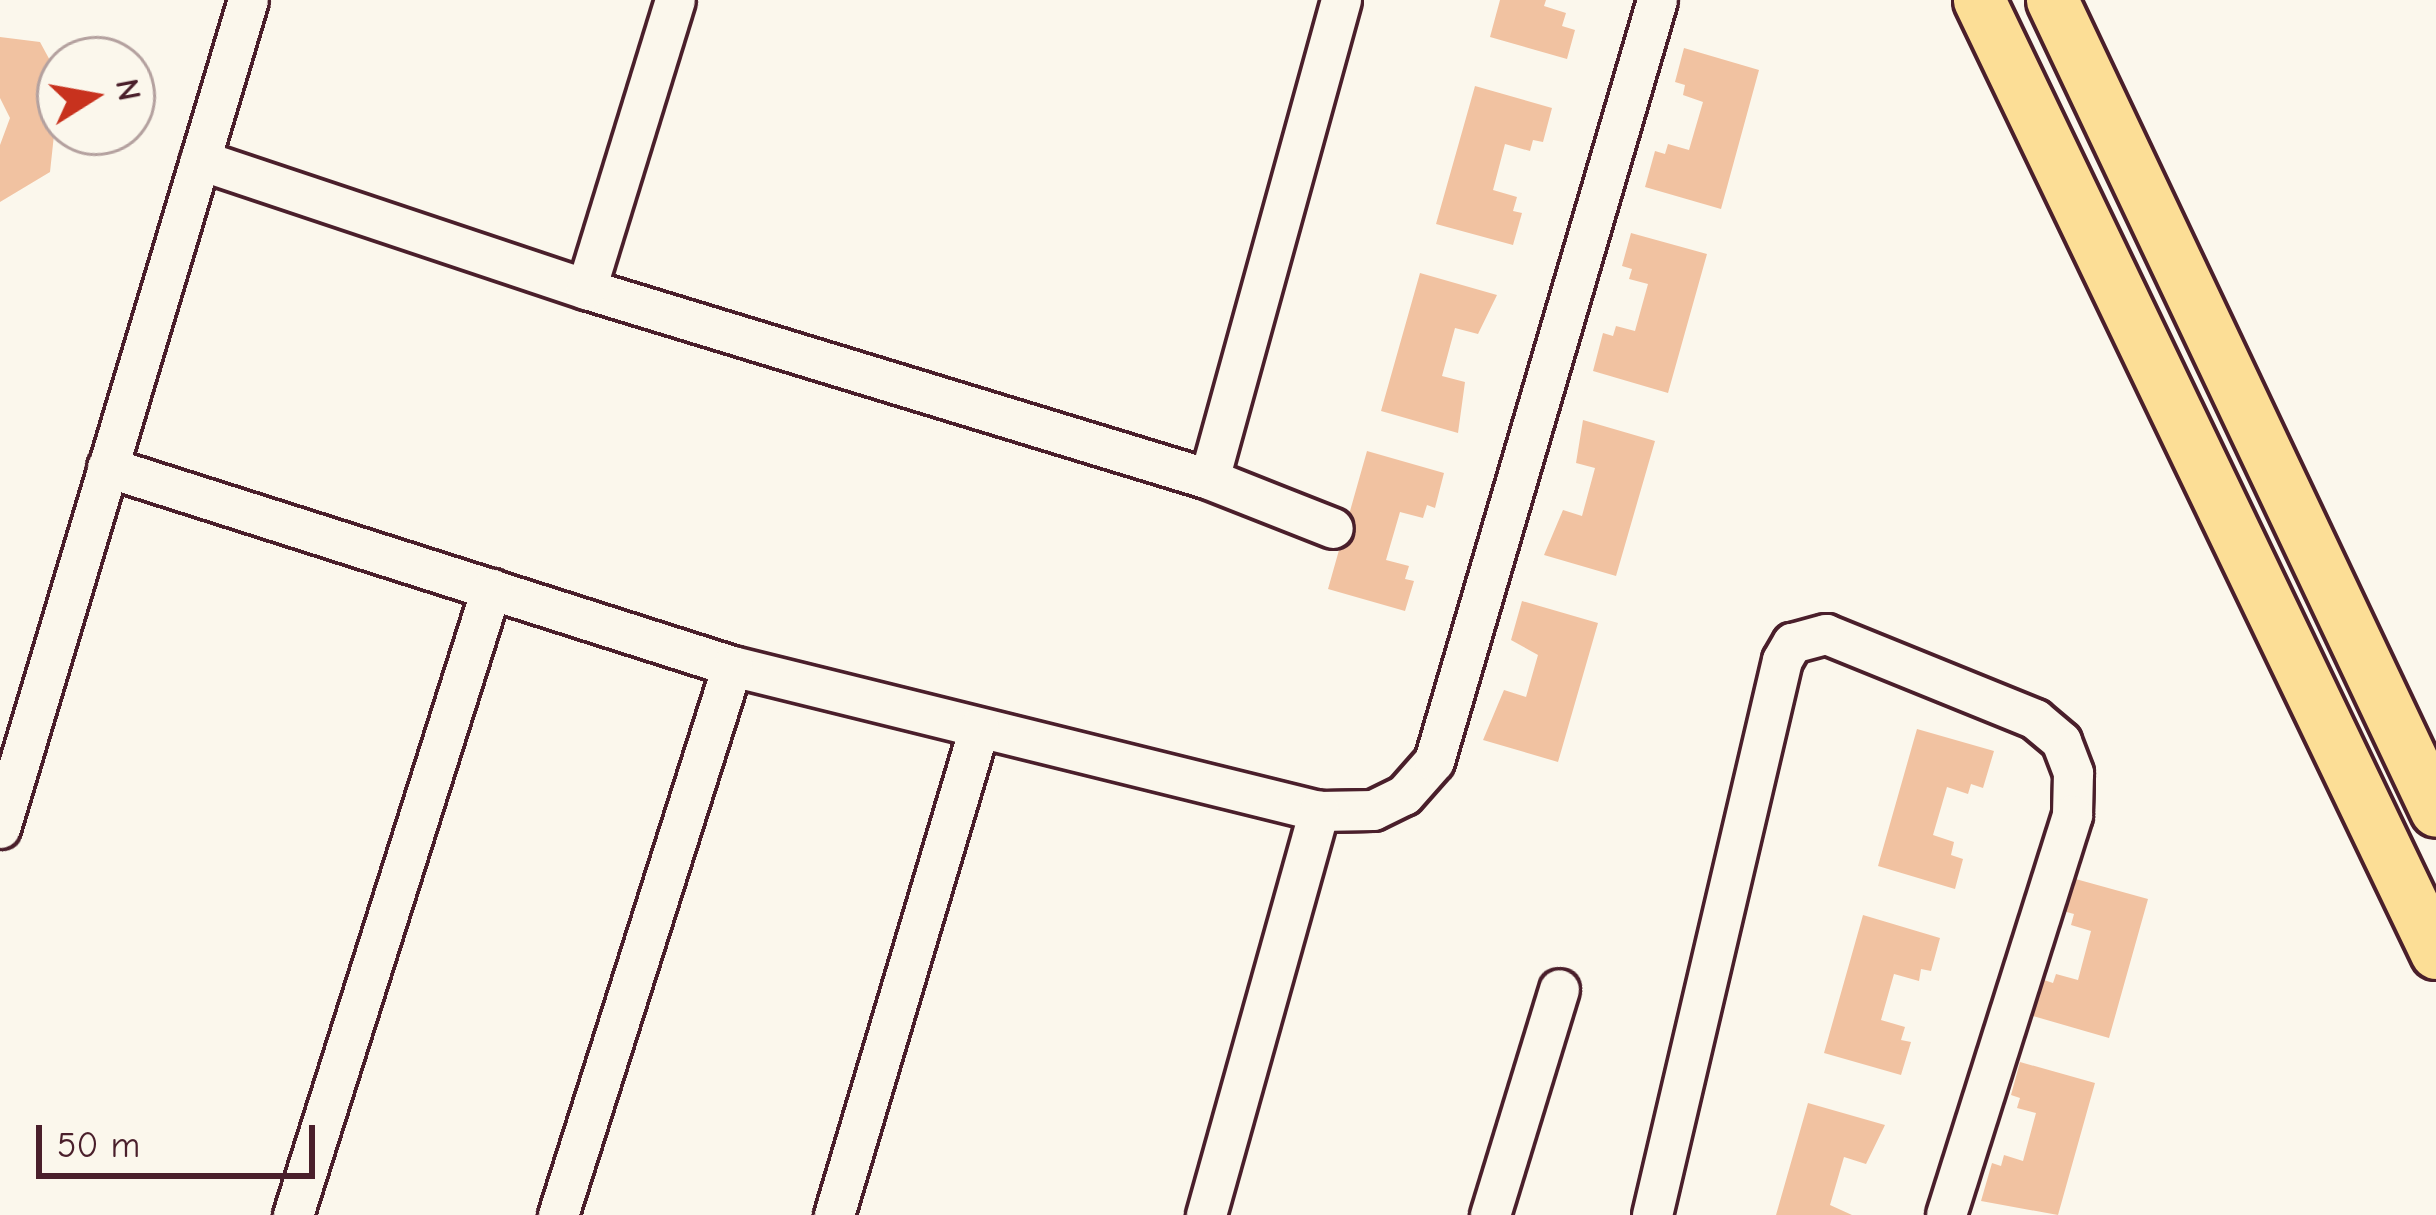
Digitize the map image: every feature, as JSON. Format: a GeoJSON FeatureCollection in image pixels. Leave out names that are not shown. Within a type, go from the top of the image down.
{"type":"FeatureCollection","features":[{"type":"Feature","properties":{"kind":"main road"},"geometry":{"type":"LineString","coordinates":[[1979,0],[2436,953]]}},
{"type":"Feature","properties":{"kind":"main road"},"geometry":{"type":"LineString","coordinates":[[2052,0],[2436,811]]}},
{"type":"Feature","properties":{"kind":"street"},"geometry":{"type":"LineString","coordinates":[[0,828],[248,0]]}},
{"type":"Feature","properties":{"kind":"street"},"geometry":{"type":"LineString","coordinates":[[586,289],[675,0]]}},
{"type":"Feature","properties":{"kind":"street"},"geometry":{"type":"LineString","coordinates":[[1209,479],[1341,0]]}},
{"type":"Feature","properties":{"kind":"street"},"geometry":{"type":"LineString","coordinates":[[107,467],[732,665],[1319,812],[1373,810],[1405,795],[1434,761],[1657,0]]}},
{"type":"Feature","properties":{"kind":"street"},"geometry":{"type":"LineString","coordinates":[[200,160],[586,289],[1209,479],[1333,528]]}},
{"type":"Feature","properties":{"kind":"street"},"geometry":{"type":"LineString","coordinates":[[293,1215],[491,589]]}},
{"type":"Feature","properties":{"kind":"street"},"geometry":{"type":"LineString","coordinates":[[1652,1215],[1782,660],[1792,643],[1826,634],[2035,719],[2061,741],[2073,773],[2072,815],[1952,1212]]}},
{"type":"Feature","properties":{"kind":"street"},"geometry":{"type":"LineString","coordinates":[[558,1215],[732,665]]}},
{"type":"Feature","properties":{"kind":"street"},"geometry":{"type":"LineString","coordinates":[[834,1215],[979,728]]}},
{"type":"Feature","properties":{"kind":"street"},"geometry":{"type":"LineString","coordinates":[[1206,1215],[1319,812]]}},
{"type":"Feature","properties":{"kind":"street"},"geometry":{"type":"LineString","coordinates":[[1490,1215],[1559,989]]}},
{"type":"Feature","properties":{"kind":"building"},"geometry":{"type":"Polygon","coordinates":[[[1500,0],[1546,0],[1544,6],[1566,13],[1562,26],[1575,30],[1567,59],[1490,37],[1500,0]]]}},
{"type":"Feature","properties":{"kind":"building"},"geometry":{"type":"Polygon","coordinates":[[[0,37],[36,42],[36,156],[52,156],[50,172],[0,202],[0,145],[10,118],[0,98],[0,37]]]}},
{"type":"Feature","properties":{"kind":"building"},"geometry":{"type":"Polygon","coordinates":[[[1684,48],[1759,70],[1721,209],[1645,187],[1655,151],[1665,154],[1668,144],[1689,150],[1703,102],[1683,95],[1685,85],[1675,82],[1684,48]]]}},
{"type":"Feature","properties":{"kind":"building"},"geometry":{"type":"Polygon","coordinates":[[[1475,86],[1552,108],[1543,142],[1533,140],[1530,151],[1505,144],[1493,190],[1517,197],[1513,211],[1522,213],[1513,245],[1436,224],[1475,86]]]}},
{"type":"Feature","properties":{"kind":"building"},"geometry":{"type":"Polygon","coordinates":[[[1631,233],[1707,254],[1668,393],[1593,371],[1603,333],[1613,336],[1616,326],[1635,331],[1648,284],[1629,279],[1632,269],[1622,266],[1631,233]]]}},
{"type":"Feature","properties":{"kind":"building"},"geometry":{"type":"Polygon","coordinates":[[[1420,273],[1497,295],[1478,334],[1455,328],[1442,376],[1465,382],[1458,433],[1381,411],[1420,273]]]}},
{"type":"Feature","properties":{"kind":"building"},"geometry":{"type":"Polygon","coordinates":[[[1583,420],[1655,441],[1616,576],[1544,555],[1563,510],[1582,516],[1595,468],[1576,463],[1583,420]]]}},
{"type":"Feature","properties":{"kind":"building"},"geometry":{"type":"Polygon","coordinates":[[[1367,451],[1444,473],[1435,508],[1427,505],[1423,518],[1400,512],[1386,560],[1409,566],[1405,579],[1414,581],[1405,611],[1328,589],[1367,451]]]}},
{"type":"Feature","properties":{"kind":"building"},"geometry":{"type":"Polygon","coordinates":[[[1522,601],[1598,623],[1558,762],[1483,740],[1504,690],[1526,697],[1538,655],[1511,640],[1522,601]]]}},
{"type":"Feature","properties":{"kind":"building"},"geometry":{"type":"Polygon","coordinates":[[[1917,729],[1994,751],[1983,788],[1971,784],[1968,794],[1947,787],[1933,835],[1954,842],[1951,855],[1963,859],[1955,889],[1878,866],[1917,729]]]}},
{"type":"Feature","properties":{"kind":"building"},"geometry":{"type":"Polygon","coordinates":[[[2072,878],[2148,899],[2109,1038],[2033,1016],[2044,980],[2053,983],[2056,974],[2078,980],[2091,931],[2071,925],[2074,914],[2063,911],[2072,878]]]}},
{"type":"Feature","properties":{"kind":"building"},"geometry":{"type":"Polygon","coordinates":[[[1863,915],[1940,938],[1931,971],[1921,969],[1919,981],[1894,974],[1881,1020],[1905,1027],[1901,1040],[1911,1042],[1901,1075],[1824,1053],[1863,915]]]}},
{"type":"Feature","properties":{"kind":"building"},"geometry":{"type":"Polygon","coordinates":[[[2020,1062],[2095,1083],[2058,1215],[1981,1201],[1992,1163],[2001,1166],[2004,1155],[2023,1161],[2036,1113],[2017,1108],[2020,1098],[2011,1095],[2020,1062]]]}},
{"type":"Feature","properties":{"kind":"building"},"geometry":{"type":"Polygon","coordinates":[[[1808,1103],[1885,1125],[1866,1164],[1844,1157],[1830,1205],[1852,1215],[1776,1215],[1808,1103]]]}}]}
